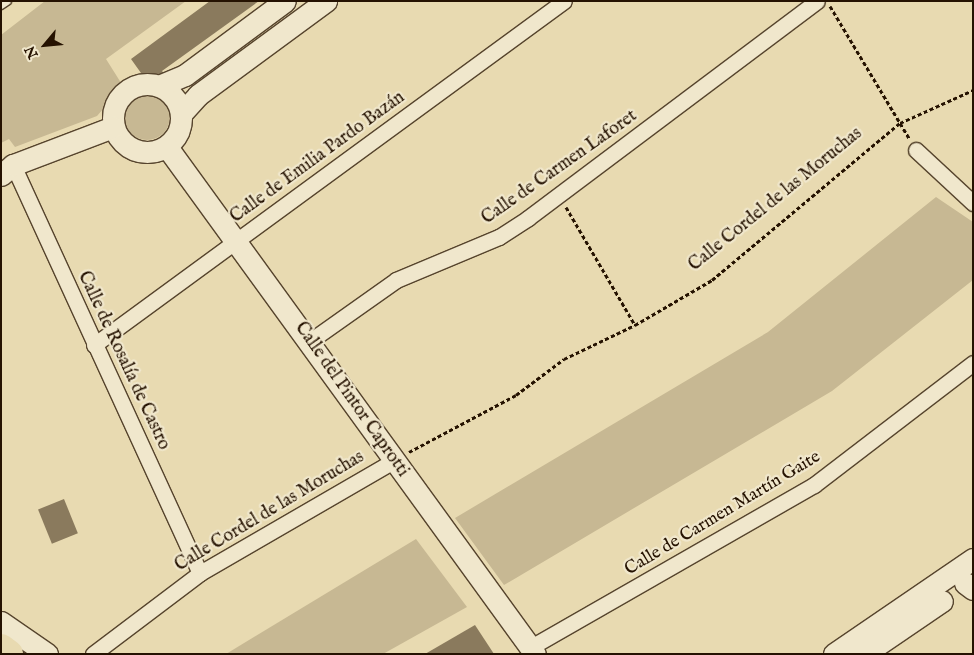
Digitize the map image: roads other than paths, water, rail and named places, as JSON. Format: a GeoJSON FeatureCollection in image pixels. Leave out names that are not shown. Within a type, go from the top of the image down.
{"type":"FeatureCollection","features":[{"type":"Feature","properties":{"kind":"highway"},"geometry":{"type":"LineString","coordinates":[[1,648],[9,654]]}},
{"type":"Feature","properties":{"kind":"street"},"geometry":{"type":"LineString","coordinates":[[114,127],[120,96],[138,85],[160,86],[185,75],[285,1]]}},
{"type":"Feature","properties":{"kind":"street"},"geometry":{"type":"LineString","coordinates":[[181,114],[198,96],[326,1]]}},
{"type":"Feature","properties":{"kind":"street","name":"Calle de Emilia Pardo Bazán"},"geometry":{"type":"LineString","coordinates":[[93,341],[546,1]]}},
{"type":"Feature","properties":{"kind":"street","name":"Calle de Emilia Pardo Bazán"},"geometry":{"type":"LineString","coordinates":[[234,236],[564,1]]}},
{"type":"Feature","properties":{"kind":"street","name":"Calle de Carmen Laforet"},"geometry":{"type":"LineString","coordinates":[[310,341],[396,280],[499,237],[559,196],[817,1]]}},
{"type":"Feature","properties":{"kind":"street"},"geometry":{"type":"LineString","coordinates":[[114,127],[135,151],[146,153],[167,147],[178,132],[181,114],[174,97],[160,86]]}},
{"type":"Feature","properties":{"kind":"street"},"geometry":{"type":"LineString","coordinates":[[7,170],[114,127]]}},
{"type":"Feature","properties":{"kind":"street","name":"Calle del Pintor Caprotti"},"geometry":{"type":"LineString","coordinates":[[167,147],[234,236],[393,461],[533,651]]}},
{"type":"Feature","properties":{"kind":"street"},"geometry":{"type":"LineString","coordinates":[[916,150],[973,203]]}},
{"type":"Feature","properties":{"kind":"street","name":"Calle de Rosalía de Castro"},"geometry":{"type":"LineString","coordinates":[[7,170],[93,341],[200,573]]}},
{"type":"Feature","properties":{"kind":"street","name":"Calle de Carmen Martín Gaite"},"geometry":{"type":"LineString","coordinates":[[533,651],[814,485],[973,363]]}},
{"type":"Feature","properties":{"kind":"street","name":"Calle Cordel de las Moruchas"},"geometry":{"type":"LineString","coordinates":[[93,654],[200,573],[393,461]]}},
{"type":"Feature","properties":{"kind":"street"},"geometry":{"type":"LineString","coordinates":[[834,654],[881,626],[973,559]]}},
{"type":"Feature","properties":{"kind":"street"},"geometry":{"type":"LineString","coordinates":[[864,654],[970,583]]}},
{"type":"Feature","properties":{"kind":"street"},"geometry":{"type":"LineString","coordinates":[[1,622],[47,654]]}},
{"type":"Feature","properties":{"kind":"lane"},"geometry":{"type":"LineString","coordinates":[[1,5],[7,1]]}}]}
